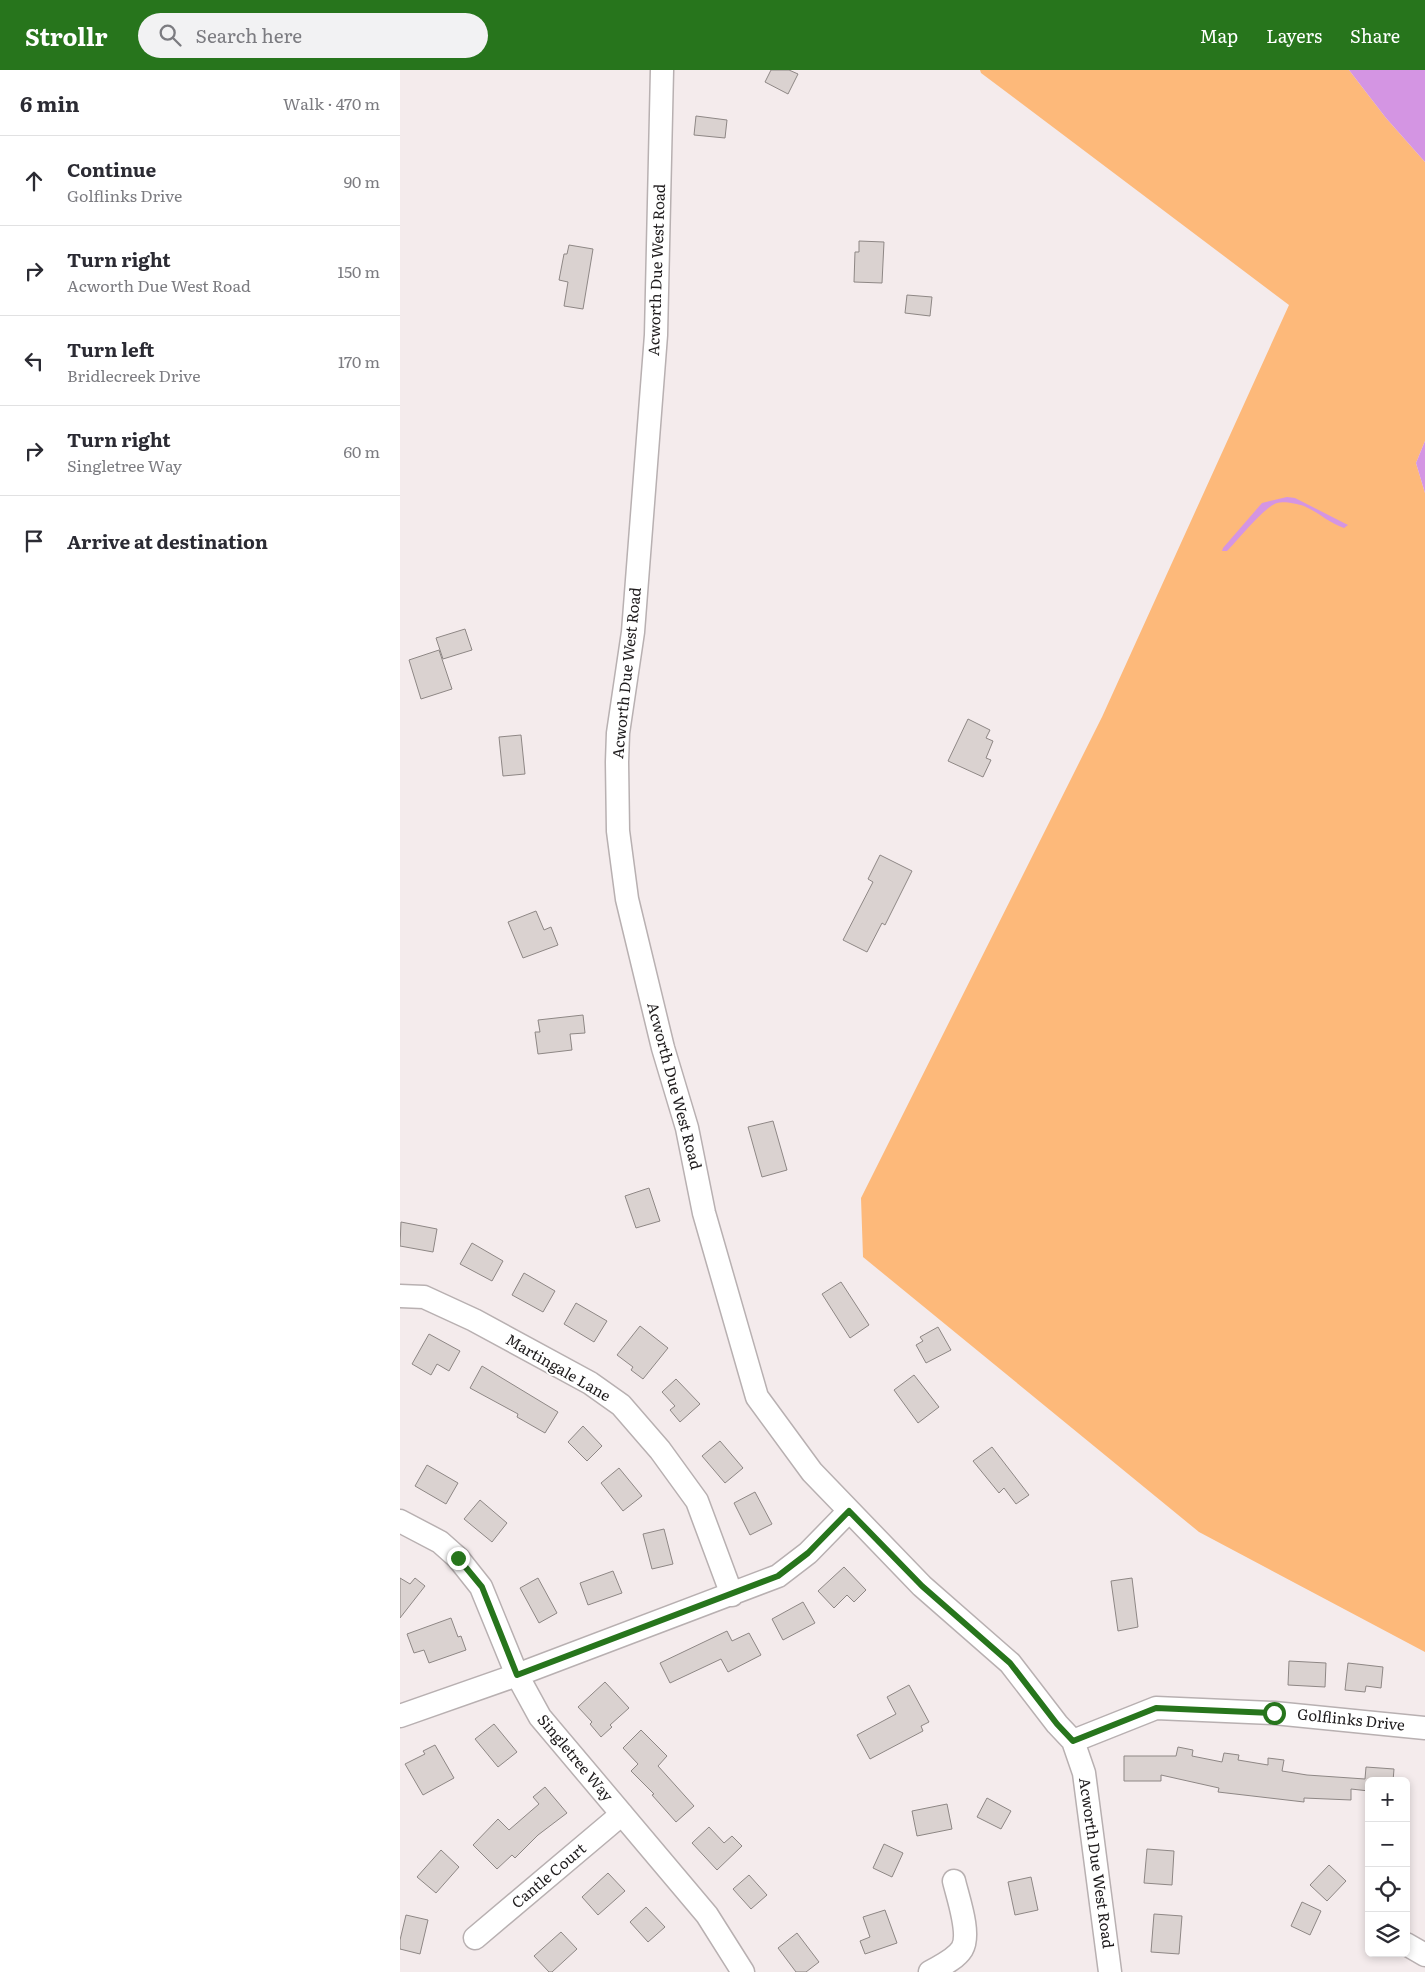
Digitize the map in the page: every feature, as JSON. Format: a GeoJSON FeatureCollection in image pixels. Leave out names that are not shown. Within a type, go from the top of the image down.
{"type":"FeatureCollection","features":[{"type":"Feature","properties":{"kind":"street","name":"Acworth Due West Road"},"geometry":{"type":"LineString","coordinates":[[662,70],[656,335],[633,632],[618,733],[617,753],[618,831],[627,899],[663,1048],[687,1128],[704,1213],[757,1396],[812,1472],[922,1586],[1010,1663],[1057,1724],[1073,1741],[1084,1773],[1110,1972]]}},
{"type":"Feature","properties":{"kind":"street","name":"Martingale Lane"},"geometry":{"type":"LineString","coordinates":[[400,1296],[424,1297],[474,1320],[590,1383],[621,1404],[660,1450],[697,1501],[732,1595]]}},
{"type":"Feature","properties":{"kind":"street"},"geometry":{"type":"LineString","coordinates":[[400,1716],[517,1675],[778,1576],[808,1553],[849,1511]]}},
{"type":"Feature","properties":{"kind":"street","name":"Singletree Way"},"geometry":{"type":"LineString","coordinates":[[400,1521],[440,1542],[458,1558],[482,1587],[517,1675],[540,1718],[707,1916],[743,1972]]}},
{"type":"Feature","properties":{"kind":"street","name":"Golflinks Drive"},"geometry":{"type":"LineString","coordinates":[[1073,1741],[1156,1708],[1274,1713],[1425,1728]]}},
{"type":"Feature","properties":{"kind":"street","name":"Cantle Court"},"geometry":{"type":"LineString","coordinates":[[475,1938],[622,1814]]}},
{"type":"Feature","properties":{"kind":"street"},"geometry":{"type":"LineString","coordinates":[[930,1972],[957,1955],[962,1948],[966,1936],[954,1881]]}},
{"type":"Feature","properties":{"kind":"street"},"geometry":{"type":"LineString","coordinates":[[1410,1946],[1425,1955]]}},
{"type":"Feature","properties":{"kind":"shaded area"},"geometry":{"type":"Polygon","coordinates":[[[980,70],[1349,70],[1386,118],[1425,162],[1425,441],[1416,463],[1425,493],[1425,1652],[1199,1532],[863,1257],[861,1198],[1102,717],[1289,305],[981,73],[980,70]]]}},
{"type":"Feature","properties":{"kind":"shaded area"},"geometry":{"type":"Polygon","coordinates":[[[1349,70],[1425,70],[1425,162],[1386,118],[1349,70]]]}},
{"type":"Feature","properties":{"kind":"shaded area"},"geometry":{"type":"Polygon","coordinates":[[[1425,441],[1425,493],[1416,463],[1425,441]]]}},
{"type":"Feature","properties":{"kind":"shaded area"},"geometry":{"type":"Polygon","coordinates":[[[1287,497],[1295,498],[1348,525],[1344,528],[1304,506],[1280,502],[1258,517],[1227,551],[1222,551],[1262,503],[1287,497]]]}},
{"type":"Feature","properties":{"kind":"building"},"geometry":{"type":"Polygon","coordinates":[[[771,70],[789,70],[798,74],[788,94],[765,82],[771,70]]]}},
{"type":"Feature","properties":{"kind":"building"},"geometry":{"type":"Polygon","coordinates":[[[696,116],[727,120],[725,138],[694,135],[696,116]]]}},
{"type":"Feature","properties":{"kind":"building"},"geometry":{"type":"Polygon","coordinates":[[[859,241],[884,242],[882,283],[854,282],[855,252],[859,252],[859,241]]]}},
{"type":"Feature","properties":{"kind":"building"},"geometry":{"type":"Polygon","coordinates":[[[569,245],[593,249],[583,309],[564,306],[568,282],[559,280],[564,254],[567,254],[569,245]]]}},
{"type":"Feature","properties":{"kind":"building"},"geometry":{"type":"Polygon","coordinates":[[[907,295],[932,297],[930,316],[905,313],[907,295]]]}},
{"type":"Feature","properties":{"kind":"building"},"geometry":{"type":"Polygon","coordinates":[[[465,629],[472,650],[443,659],[436,638],[465,629]]]}},
{"type":"Feature","properties":{"kind":"building"},"geometry":{"type":"Polygon","coordinates":[[[439,650],[452,689],[421,699],[409,660],[439,650]]]}},
{"type":"Feature","properties":{"kind":"building"},"geometry":{"type":"Polygon","coordinates":[[[968,719],[990,730],[986,738],[993,741],[986,758],[991,760],[983,777],[948,761],[968,719]]]}},
{"type":"Feature","properties":{"kind":"building"},"geometry":{"type":"Polygon","coordinates":[[[521,735],[525,774],[503,776],[499,737],[521,735]]]}},
{"type":"Feature","properties":{"kind":"building"},"geometry":{"type":"Polygon","coordinates":[[[880,855],[912,871],[885,925],[882,923],[867,952],[843,940],[873,882],[868,879],[880,855]]]}},
{"type":"Feature","properties":{"kind":"building"},"geometry":{"type":"Polygon","coordinates":[[[536,911],[544,930],[551,927],[558,945],[523,958],[508,922],[536,911]]]}},
{"type":"Feature","properties":{"kind":"building"},"geometry":{"type":"Polygon","coordinates":[[[583,1015],[585,1033],[570,1034],[572,1050],[538,1054],[535,1032],[540,1032],[538,1020],[583,1015]]]}},
{"type":"Feature","properties":{"kind":"building"},"geometry":{"type":"Polygon","coordinates":[[[773,1121],[787,1170],[762,1177],[748,1127],[773,1121]]]}},
{"type":"Feature","properties":{"kind":"building"},"geometry":{"type":"Polygon","coordinates":[[[649,1188],[660,1221],[636,1228],[625,1196],[649,1188]]]}},
{"type":"Feature","properties":{"kind":"building"},"geometry":{"type":"Polygon","coordinates":[[[401,1222],[437,1229],[433,1252],[400,1246],[401,1222]]]}},
{"type":"Feature","properties":{"kind":"building"},"geometry":{"type":"Polygon","coordinates":[[[472,1243],[503,1261],[492,1281],[460,1264],[472,1243]]]}},
{"type":"Feature","properties":{"kind":"building"},"geometry":{"type":"Polygon","coordinates":[[[524,1273],[555,1291],[543,1312],[512,1295],[524,1273]]]}},
{"type":"Feature","properties":{"kind":"building"},"geometry":{"type":"Polygon","coordinates":[[[841,1282],[869,1325],[850,1338],[822,1294],[841,1282]]]}},
{"type":"Feature","properties":{"kind":"building"},"geometry":{"type":"Polygon","coordinates":[[[576,1303],[607,1321],[594,1342],[564,1324],[576,1303]]]}},
{"type":"Feature","properties":{"kind":"building"},"geometry":{"type":"Polygon","coordinates":[[[640,1326],[668,1348],[643,1379],[631,1370],[633,1367],[617,1355],[640,1326]]]}},
{"type":"Feature","properties":{"kind":"building"},"geometry":{"type":"Polygon","coordinates":[[[938,1327],[951,1350],[926,1363],[916,1345],[923,1341],[920,1337],[938,1327]]]}},
{"type":"Feature","properties":{"kind":"building"},"geometry":{"type":"Polygon","coordinates":[[[429,1334],[460,1351],[449,1371],[437,1364],[431,1375],[412,1364],[429,1334]]]}},
{"type":"Feature","properties":{"kind":"building"},"geometry":{"type":"Polygon","coordinates":[[[482,1366],[558,1412],[545,1433],[517,1417],[518,1414],[470,1388],[482,1366]]]}},
{"type":"Feature","properties":{"kind":"building"},"geometry":{"type":"Polygon","coordinates":[[[914,1375],[939,1407],[918,1423],[894,1390],[914,1375]]]}},
{"type":"Feature","properties":{"kind":"building"},"geometry":{"type":"Polygon","coordinates":[[[676,1379],[700,1404],[680,1422],[670,1410],[675,1406],[662,1392],[676,1379]]]}},
{"type":"Feature","properties":{"kind":"building"},"geometry":{"type":"Polygon","coordinates":[[[583,1426],[602,1446],[587,1461],[568,1442],[583,1426]]]}},
{"type":"Feature","properties":{"kind":"building"},"geometry":{"type":"Polygon","coordinates":[[[720,1441],[743,1468],[725,1483],[702,1456],[720,1441]]]}},
{"type":"Feature","properties":{"kind":"building"},"geometry":{"type":"Polygon","coordinates":[[[992,1447],[1029,1495],[1016,1504],[1004,1488],[999,1493],[973,1461],[992,1447]]]}},
{"type":"Feature","properties":{"kind":"building"},"geometry":{"type":"Polygon","coordinates":[[[427,1465],[458,1483],[446,1504],[415,1486],[427,1465]]]}},
{"type":"Feature","properties":{"kind":"building"},"geometry":{"type":"Polygon","coordinates":[[[619,1468],[642,1496],[623,1511],[601,1483],[619,1468]]]}},
{"type":"Feature","properties":{"kind":"building"},"geometry":{"type":"Polygon","coordinates":[[[755,1492],[772,1524],[750,1535],[734,1503],[755,1492]]]}},
{"type":"Feature","properties":{"kind":"building"},"geometry":{"type":"Polygon","coordinates":[[[480,1500],[507,1523],[492,1542],[464,1519],[480,1500]]]}},
{"type":"Feature","properties":{"kind":"building"},"geometry":{"type":"Polygon","coordinates":[[[664,1529],[673,1564],[652,1569],[643,1534],[664,1529]]]}},
{"type":"Feature","properties":{"kind":"building"},"geometry":{"type":"Polygon","coordinates":[[[844,1567],[866,1590],[854,1602],[847,1595],[834,1608],[818,1591],[844,1567]]]}},
{"type":"Feature","properties":{"kind":"building"},"geometry":{"type":"Polygon","coordinates":[[[613,1571],[622,1593],[588,1605],[580,1583],[613,1571]]]}},
{"type":"Feature","properties":{"kind":"building"},"geometry":{"type":"Polygon","coordinates":[[[400,1578],[410,1584],[415,1578],[425,1586],[400,1618],[400,1578]]]}},
{"type":"Feature","properties":{"kind":"building"},"geometry":{"type":"Polygon","coordinates":[[[538,1578],[557,1613],[539,1623],[520,1588],[538,1578]]]}},
{"type":"Feature","properties":{"kind":"building"},"geometry":{"type":"Polygon","coordinates":[[[1132,1578],[1138,1627],[1118,1631],[1111,1581],[1132,1578]]]}},
{"type":"Feature","properties":{"kind":"building"},"geometry":{"type":"Polygon","coordinates":[[[803,1602],[815,1623],[783,1640],[772,1619],[803,1602]]]}},
{"type":"Feature","properties":{"kind":"building"},"geometry":{"type":"Polygon","coordinates":[[[451,1618],[458,1637],[461,1636],[466,1650],[429,1663],[424,1650],[414,1653],[407,1634],[451,1618]]]}},
{"type":"Feature","properties":{"kind":"building"},"geometry":{"type":"Polygon","coordinates":[[[727,1631],[732,1641],[749,1633],[761,1655],[728,1672],[721,1659],[670,1683],[660,1663],[727,1631]]]}},
{"type":"Feature","properties":{"kind":"building"},"geometry":{"type":"Polygon","coordinates":[[[1289,1661],[1326,1663],[1325,1687],[1288,1685],[1289,1661]]]}},
{"type":"Feature","properties":{"kind":"building"},"geometry":{"type":"Polygon","coordinates":[[[1348,1663],[1383,1667],[1381,1688],[1366,1686],[1365,1692],[1345,1690],[1348,1663]]]}},
{"type":"Feature","properties":{"kind":"building"},"geometry":{"type":"Polygon","coordinates":[[[605,1682],[629,1708],[610,1725],[612,1727],[601,1737],[590,1724],[592,1722],[578,1707],[605,1682]]]}},
{"type":"Feature","properties":{"kind":"building"},"geometry":{"type":"Polygon","coordinates":[[[909,1685],[929,1722],[921,1726],[923,1731],[870,1759],[857,1735],[896,1714],[887,1697],[909,1685]]]}},
{"type":"Feature","properties":{"kind":"building"},"geometry":{"type":"Polygon","coordinates":[[[494,1724],[517,1752],[498,1767],[475,1739],[494,1724]]]}},
{"type":"Feature","properties":{"kind":"building"},"geometry":{"type":"Polygon","coordinates":[[[641,1730],[667,1756],[658,1766],[694,1806],[676,1822],[652,1795],[654,1794],[631,1771],[638,1764],[623,1748],[641,1730]]]}},
{"type":"Feature","properties":{"kind":"building"},"geometry":{"type":"Polygon","coordinates":[[[435,1745],[454,1778],[423,1795],[405,1764],[425,1754],[423,1751],[435,1745]]]}},
{"type":"Feature","properties":{"kind":"building"},"geometry":{"type":"Polygon","coordinates":[[[1178,1747],[1193,1750],[1192,1756],[1222,1762],[1224,1753],[1239,1755],[1238,1760],[1268,1765],[1268,1758],[1284,1760],[1282,1771],[1307,1775],[1365,1779],[1365,1791],[1351,1789],[1351,1800],[1304,1798],[1304,1802],[1218,1792],[1219,1788],[1161,1775],[1161,1781],[1124,1781],[1124,1756],[1176,1756],[1178,1747]]]}},
{"type":"Feature","properties":{"kind":"building"},"geometry":{"type":"Polygon","coordinates":[[[1366,1767],[1394,1769],[1393,1777],[1365,1777],[1366,1767]]]}},
{"type":"Feature","properties":{"kind":"building"},"geometry":{"type":"Polygon","coordinates":[[[545,1787],[567,1813],[538,1835],[515,1858],[512,1855],[497,1869],[473,1845],[498,1819],[509,1830],[539,1804],[533,1797],[545,1787]]]}},
{"type":"Feature","properties":{"kind":"building"},"geometry":{"type":"Polygon","coordinates":[[[987,1798],[1011,1811],[1001,1829],[977,1817],[987,1798]]]}},
{"type":"Feature","properties":{"kind":"building"},"geometry":{"type":"Polygon","coordinates":[[[947,1804],[952,1829],[917,1836],[912,1811],[947,1804]]]}},
{"type":"Feature","properties":{"kind":"building"},"geometry":{"type":"Polygon","coordinates":[[[709,1827],[724,1843],[732,1836],[742,1846],[717,1870],[692,1843],[709,1827]]]}},
{"type":"Feature","properties":{"kind":"building"},"geometry":{"type":"Polygon","coordinates":[[[884,1844],[903,1853],[892,1877],[873,1868],[884,1844]]]}},
{"type":"Feature","properties":{"kind":"building"},"geometry":{"type":"Polygon","coordinates":[[[1147,1849],[1174,1851],[1172,1885],[1144,1883],[1147,1849]]]}},
{"type":"Feature","properties":{"kind":"building"},"geometry":{"type":"Polygon","coordinates":[[[441,1850],[459,1867],[436,1893],[417,1877],[441,1850]]]}},
{"type":"Feature","properties":{"kind":"building"},"geometry":{"type":"Polygon","coordinates":[[[1329,1865],[1346,1881],[1327,1901],[1310,1885],[1329,1865]]]}},
{"type":"Feature","properties":{"kind":"building"},"geometry":{"type":"Polygon","coordinates":[[[608,1873],[625,1891],[598,1915],[582,1897],[608,1873]]]}},
{"type":"Feature","properties":{"kind":"building"},"geometry":{"type":"Polygon","coordinates":[[[749,1875],[767,1895],[751,1909],[733,1889],[749,1875]]]}},
{"type":"Feature","properties":{"kind":"building"},"geometry":{"type":"Polygon","coordinates":[[[1031,1877],[1038,1910],[1015,1915],[1008,1882],[1031,1877]]]}},
{"type":"Feature","properties":{"kind":"building"},"geometry":{"type":"Polygon","coordinates":[[[1302,1902],[1321,1911],[1310,1935],[1291,1926],[1302,1902]]]}},
{"type":"Feature","properties":{"kind":"building"},"geometry":{"type":"Polygon","coordinates":[[[646,1907],[665,1927],[648,1942],[630,1922],[646,1907]]]}},
{"type":"Feature","properties":{"kind":"building"},"geometry":{"type":"Polygon","coordinates":[[[885,1910],[897,1943],[865,1954],[860,1941],[870,1937],[863,1917],[885,1910]]]}},
{"type":"Feature","properties":{"kind":"building"},"geometry":{"type":"Polygon","coordinates":[[[1154,1914],[1182,1916],[1179,1954],[1151,1952],[1154,1914]]]}},
{"type":"Feature","properties":{"kind":"building"},"geometry":{"type":"Polygon","coordinates":[[[406,1915],[428,1920],[420,1954],[400,1949],[400,1940],[406,1915]]]}},
{"type":"Feature","properties":{"kind":"building"},"geometry":{"type":"Polygon","coordinates":[[[561,1932],[577,1949],[552,1972],[549,1972],[534,1956],[561,1932]]]}},
{"type":"Feature","properties":{"kind":"building"},"geometry":{"type":"Polygon","coordinates":[[[797,1933],[819,1962],[806,1972],[796,1972],[778,1948],[797,1933]]]}},
{"type":"Feature","properties":{"kind":"route"},"geometry":{"type":"LineString","coordinates":[[458,1558],[482,1587],[517,1675],[778,1576],[808,1553],[849,1511],[922,1586],[1010,1663],[1057,1724],[1073,1741],[1156,1708],[1274,1713]]}}]}
